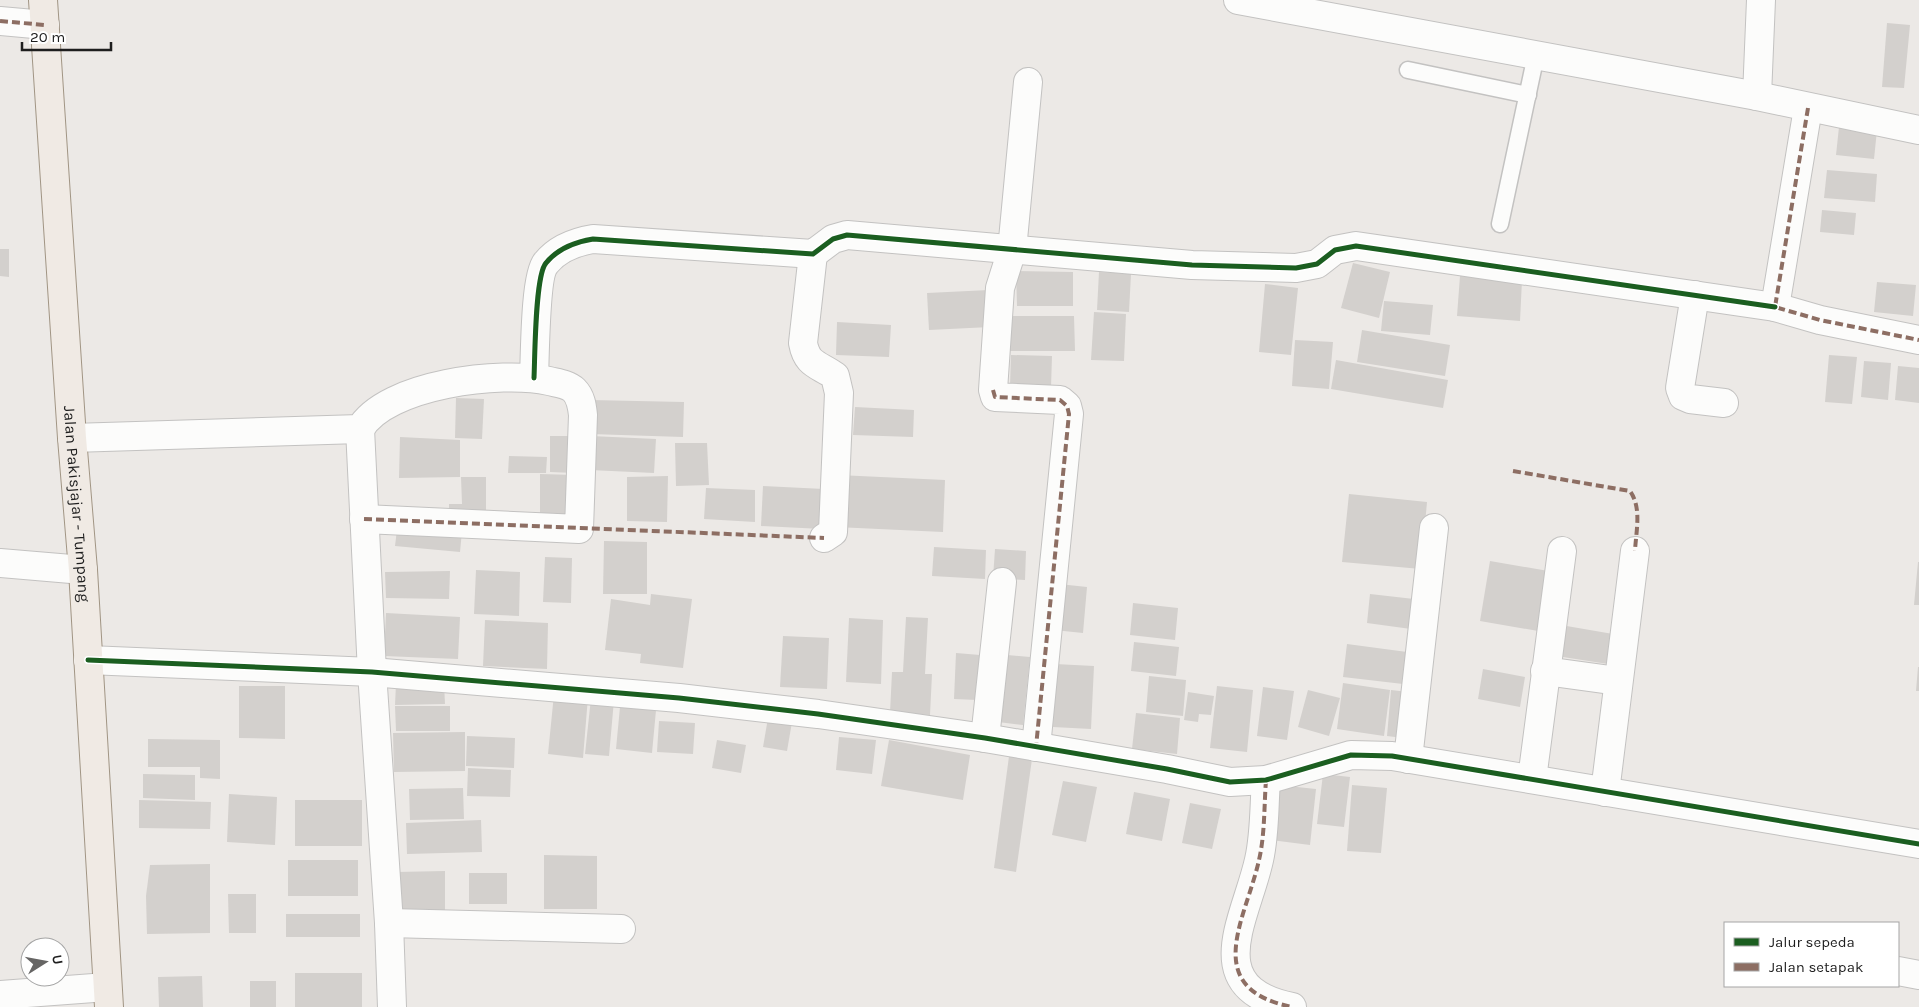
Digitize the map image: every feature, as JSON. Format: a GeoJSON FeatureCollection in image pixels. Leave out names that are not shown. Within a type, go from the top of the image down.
{"type":"FeatureCollection","features":[{"type":"Feature","properties":{"kind":"main road","name":"Jalan Pakisjajar - Tumpang"},"geometry":{"type":"LineString","coordinates":[[44,12],[72,438],[83,570],[108,997]]}},
{"type":"Feature","properties":{"kind":"street"},"geometry":{"type":"LineString","coordinates":[[1238,0],[1757,96],[1919,130]]}},
{"type":"Feature","properties":{"kind":"street"},"geometry":{"type":"LineString","coordinates":[[1757,96],[1760,0]]}},
{"type":"Feature","properties":{"kind":"street"},"geometry":{"type":"LineString","coordinates":[[0,21],[44,12]]}},
{"type":"Feature","properties":{"kind":"street"},"geometry":{"type":"LineString","coordinates":[[1028,82],[1012,250],[1000,288],[993,394],[995,397],[1060,400],[1068,406],[1069,414],[1036,747]]}},
{"type":"Feature","properties":{"kind":"street"},"geometry":{"type":"LineString","coordinates":[[1775,307],[1808,108]]}},
{"type":"Feature","properties":{"kind":"street"},"geometry":{"type":"LineString","coordinates":[[534,378],[539,286],[544,264],[564,248],[593,239],[813,254],[833,239],[847,235],[1192,265],[1296,268],[1317,264],[1335,250],[1356,246],[1775,307],[1820,320],[1919,340]]}},
{"type":"Feature","properties":{"kind":"street"},"geometry":{"type":"LineString","coordinates":[[813,254],[803,343],[805,354],[813,364],[835,376],[839,393],[833,532],[824,538]]}},
{"type":"Feature","properties":{"kind":"street"},"geometry":{"type":"LineString","coordinates":[[1695,296],[1680,388],[1683,396],[1690,399],[1724,403]]}},
{"type":"Feature","properties":{"kind":"street"},"geometry":{"type":"LineString","coordinates":[[364,519],[579,529],[583,415],[581,401],[575,391],[567,386],[534,378],[484,377],[414,392],[377,410],[365,420],[360,429],[364,519],[372,672],[389,923],[392,1007]]}},
{"type":"Feature","properties":{"kind":"street"},"geometry":{"type":"LineString","coordinates":[[72,438],[360,429]]}},
{"type":"Feature","properties":{"kind":"street"},"geometry":{"type":"LineString","coordinates":[[360,429],[372,672]]}},
{"type":"Feature","properties":{"kind":"street"},"geometry":{"type":"LineString","coordinates":[[1408,759],[1434,528]]}},
{"type":"Feature","properties":{"kind":"street"},"geometry":{"type":"LineString","coordinates":[[1605,792],[1635,551]]}},
{"type":"Feature","properties":{"kind":"street"},"geometry":{"type":"LineString","coordinates":[[1532,779],[1562,552]]}},
{"type":"Feature","properties":{"kind":"street"},"geometry":{"type":"LineString","coordinates":[[0,563],[83,570]]}},
{"type":"Feature","properties":{"kind":"street"},"geometry":{"type":"LineString","coordinates":[[984,738],[1002,582]]}},
{"type":"Feature","properties":{"kind":"street"},"geometry":{"type":"LineString","coordinates":[[88,660],[372,672],[679,698],[818,714],[984,738],[1230,782],[1266,780],[1351,755],[1380,755],[1919,844]]}},
{"type":"Feature","properties":{"kind":"street"},"geometry":{"type":"LineString","coordinates":[[1545,672],[1618,681]]}},
{"type":"Feature","properties":{"kind":"street"},"geometry":{"type":"LineString","coordinates":[[1266,780],[1259,860],[1241,914],[1236,945],[1238,969],[1251,991],[1268,1002],[1292,1007]]}},
{"type":"Feature","properties":{"kind":"street"},"geometry":{"type":"LineString","coordinates":[[389,923],[622,929]]}},
{"type":"Feature","properties":{"kind":"street"},"geometry":{"type":"LineString","coordinates":[[1899,972],[1919,975]]}},
{"type":"Feature","properties":{"kind":"street"},"geometry":{"type":"LineString","coordinates":[[0,995],[108,997]]}},
{"type":"Feature","properties":{"kind":"lane"},"geometry":{"type":"LineString","coordinates":[[1500,224],[1536,55]]}},
{"type":"Feature","properties":{"kind":"lane"},"geometry":{"type":"LineString","coordinates":[[1408,70],[1528,95]]}},
{"type":"Feature","properties":{"kind":"building"},"geometry":{"type":"Polygon","coordinates":[[[1887,23],[1910,25],[1904,88],[1882,87],[1887,23]]]}},
{"type":"Feature","properties":{"kind":"building"},"geometry":{"type":"Polygon","coordinates":[[[1839,127],[1877,130],[1874,159],[1836,155],[1839,127]]]}},
{"type":"Feature","properties":{"kind":"building"},"geometry":{"type":"Polygon","coordinates":[[[1827,170],[1877,174],[1875,202],[1824,198],[1827,170]]]}},
{"type":"Feature","properties":{"kind":"building"},"geometry":{"type":"Polygon","coordinates":[[[1822,210],[1856,213],[1854,235],[1820,232],[1822,210]]]}},
{"type":"Feature","properties":{"kind":"building"},"geometry":{"type":"Polygon","coordinates":[[[0,249],[9,249],[9,277],[0,276],[0,249]]]}},
{"type":"Feature","properties":{"kind":"building"},"geometry":{"type":"Polygon","coordinates":[[[1353,263],[1390,272],[1379,318],[1341,308],[1353,263]]]}},
{"type":"Feature","properties":{"kind":"building"},"geometry":{"type":"Polygon","coordinates":[[[1016,271],[1073,272],[1073,306],[1017,306],[1016,271]]]}},
{"type":"Feature","properties":{"kind":"building"},"geometry":{"type":"Polygon","coordinates":[[[1099,272],[1131,274],[1129,312],[1097,310],[1099,272]]]}},
{"type":"Feature","properties":{"kind":"building"},"geometry":{"type":"Polygon","coordinates":[[[1460,276],[1522,280],[1520,321],[1457,316],[1460,276]]]}},
{"type":"Feature","properties":{"kind":"building"},"geometry":{"type":"Polygon","coordinates":[[[1877,282],[1916,285],[1913,316],[1874,312],[1877,282]]]}},
{"type":"Feature","properties":{"kind":"building"},"geometry":{"type":"Polygon","coordinates":[[[1265,284],[1298,288],[1291,355],[1259,352],[1265,284]]]}},
{"type":"Feature","properties":{"kind":"building"},"geometry":{"type":"Polygon","coordinates":[[[989,290],[990,327],[929,330],[927,293],[989,290]]]}},
{"type":"Feature","properties":{"kind":"building"},"geometry":{"type":"Polygon","coordinates":[[[1384,301],[1433,305],[1430,335],[1381,331],[1384,301]]]}},
{"type":"Feature","properties":{"kind":"building"},"geometry":{"type":"Polygon","coordinates":[[[1094,312],[1126,314],[1124,361],[1091,360],[1094,312]]]}},
{"type":"Feature","properties":{"kind":"building"},"geometry":{"type":"Polygon","coordinates":[[[1010,316],[1074,316],[1075,351],[1010,351],[1010,316]]]}},
{"type":"Feature","properties":{"kind":"building"},"geometry":{"type":"Polygon","coordinates":[[[837,322],[891,325],[889,357],[836,355],[837,322]]]}},
{"type":"Feature","properties":{"kind":"building"},"geometry":{"type":"Polygon","coordinates":[[[1362,330],[1450,345],[1445,376],[1357,362],[1362,330]]]}},
{"type":"Feature","properties":{"kind":"building"},"geometry":{"type":"Polygon","coordinates":[[[1295,340],[1333,342],[1329,389],[1292,386],[1295,340]]]}},
{"type":"Feature","properties":{"kind":"building"},"geometry":{"type":"Polygon","coordinates":[[[1011,355],[1052,356],[1051,387],[1010,386],[1011,355]]]}},
{"type":"Feature","properties":{"kind":"building"},"geometry":{"type":"Polygon","coordinates":[[[1829,355],[1857,357],[1852,404],[1825,402],[1829,355]]]}},
{"type":"Feature","properties":{"kind":"building"},"geometry":{"type":"Polygon","coordinates":[[[1336,360],[1448,380],[1443,408],[1331,389],[1336,360]]]}},
{"type":"Feature","properties":{"kind":"building"},"geometry":{"type":"Polygon","coordinates":[[[1864,361],[1891,363],[1888,400],[1861,397],[1864,361]]]}},
{"type":"Feature","properties":{"kind":"building"},"geometry":{"type":"Polygon","coordinates":[[[1898,366],[1919,368],[1919,403],[1895,400],[1898,366]]]}},
{"type":"Feature","properties":{"kind":"building"},"geometry":{"type":"Polygon","coordinates":[[[456,398],[484,399],[482,439],[455,438],[456,398]]]}},
{"type":"Feature","properties":{"kind":"building"},"geometry":{"type":"Polygon","coordinates":[[[590,400],[684,402],[683,437],[590,434],[590,400]]]}},
{"type":"Feature","properties":{"kind":"building"},"geometry":{"type":"Polygon","coordinates":[[[855,407],[914,410],[913,437],[853,435],[855,407]]]}},
{"type":"Feature","properties":{"kind":"building"},"geometry":{"type":"Polygon","coordinates":[[[550,436],[575,436],[575,473],[550,472],[550,436]]]}},
{"type":"Feature","properties":{"kind":"building"},"geometry":{"type":"Polygon","coordinates":[[[591,436],[656,439],[654,473],[590,470],[591,436]]]}},
{"type":"Feature","properties":{"kind":"building"},"geometry":{"type":"Polygon","coordinates":[[[400,437],[460,440],[460,477],[399,478],[400,437]]]}},
{"type":"Feature","properties":{"kind":"building"},"geometry":{"type":"Polygon","coordinates":[[[675,443],[707,443],[709,485],[676,486],[675,443]]]}},
{"type":"Feature","properties":{"kind":"building"},"geometry":{"type":"Polygon","coordinates":[[[509,456],[547,457],[546,473],[508,473],[509,456]]]}},
{"type":"Feature","properties":{"kind":"building"},"geometry":{"type":"Polygon","coordinates":[[[540,474],[575,475],[574,518],[540,518],[540,474]]]}},
{"type":"Feature","properties":{"kind":"building"},"geometry":{"type":"Polygon","coordinates":[[[838,475],[945,480],[943,532],[836,527],[838,475]]]}},
{"type":"Feature","properties":{"kind":"building"},"geometry":{"type":"Polygon","coordinates":[[[668,476],[667,522],[627,521],[627,477],[668,476]]]}},
{"type":"Feature","properties":{"kind":"building"},"geometry":{"type":"Polygon","coordinates":[[[461,477],[486,477],[486,516],[449,516],[449,504],[462,504],[461,477]]]}},
{"type":"Feature","properties":{"kind":"building"},"geometry":{"type":"Polygon","coordinates":[[[763,486],[824,489],[822,529],[761,526],[763,486]]]}},
{"type":"Feature","properties":{"kind":"building"},"geometry":{"type":"Polygon","coordinates":[[[706,488],[755,490],[755,522],[704,519],[706,488]]]}},
{"type":"Feature","properties":{"kind":"building"},"geometry":{"type":"Polygon","coordinates":[[[1349,494],[1427,502],[1421,569],[1342,562],[1349,494]]]}},
{"type":"Feature","properties":{"kind":"building"},"geometry":{"type":"Polygon","coordinates":[[[399,513],[463,520],[460,552],[395,546],[399,513]]]}},
{"type":"Feature","properties":{"kind":"building"},"geometry":{"type":"Polygon","coordinates":[[[604,541],[647,542],[647,594],[603,594],[604,541]]]}},
{"type":"Feature","properties":{"kind":"building"},"geometry":{"type":"Polygon","coordinates":[[[934,547],[986,550],[985,579],[932,576],[934,547]]]}},
{"type":"Feature","properties":{"kind":"building"},"geometry":{"type":"Polygon","coordinates":[[[995,549],[1026,551],[1025,580],[993,578],[995,549]]]}},
{"type":"Feature","properties":{"kind":"building"},"geometry":{"type":"Polygon","coordinates":[[[545,557],[572,558],[571,603],[543,602],[545,557]]]}},
{"type":"Feature","properties":{"kind":"building"},"geometry":{"type":"Polygon","coordinates":[[[1490,561],[1554,572],[1544,632],[1480,621],[1490,561]]]}},
{"type":"Feature","properties":{"kind":"building"},"geometry":{"type":"Polygon","coordinates":[[[1918,562],[1919,605],[1914,605],[1918,562]]]}},
{"type":"Feature","properties":{"kind":"building"},"geometry":{"type":"Polygon","coordinates":[[[476,570],[520,572],[519,616],[474,614],[476,570]]]}},
{"type":"Feature","properties":{"kind":"building"},"geometry":{"type":"Polygon","coordinates":[[[450,571],[449,599],[386,598],[385,572],[450,571]]]}},
{"type":"Feature","properties":{"kind":"building"},"geometry":{"type":"Polygon","coordinates":[[[1059,584],[1087,587],[1083,633],[1054,630],[1059,584]]]}},
{"type":"Feature","properties":{"kind":"building"},"geometry":{"type":"Polygon","coordinates":[[[651,594],[692,599],[683,668],[640,663],[641,654],[605,650],[611,599],[650,605],[651,594]]]}},
{"type":"Feature","properties":{"kind":"building"},"geometry":{"type":"Polygon","coordinates":[[[1370,594],[1414,599],[1411,629],[1367,623],[1370,594]]]}},
{"type":"Feature","properties":{"kind":"building"},"geometry":{"type":"Polygon","coordinates":[[[1133,603],[1178,608],[1175,640],[1130,635],[1133,603]]]}},
{"type":"Feature","properties":{"kind":"building"},"geometry":{"type":"Polygon","coordinates":[[[386,613],[460,617],[458,659],[384,656],[386,613]]]}},
{"type":"Feature","properties":{"kind":"building"},"geometry":{"type":"Polygon","coordinates":[[[906,617],[928,618],[925,674],[932,674],[930,715],[890,713],[892,672],[903,672],[906,617]]]}},
{"type":"Feature","properties":{"kind":"building"},"geometry":{"type":"Polygon","coordinates":[[[849,618],[883,620],[881,684],[846,682],[849,618]]]}},
{"type":"Feature","properties":{"kind":"building"},"geometry":{"type":"Polygon","coordinates":[[[485,620],[548,623],[547,669],[483,666],[485,620]]]}},
{"type":"Feature","properties":{"kind":"building"},"geometry":{"type":"Polygon","coordinates":[[[1555,624],[1613,634],[1608,664],[1550,655],[1555,624]]]}},
{"type":"Feature","properties":{"kind":"building"},"geometry":{"type":"Polygon","coordinates":[[[783,636],[829,638],[827,689],[780,687],[783,636]]]}},
{"type":"Feature","properties":{"kind":"building"},"geometry":{"type":"Polygon","coordinates":[[[1134,642],[1179,647],[1176,676],[1131,671],[1134,642]]]}},
{"type":"Feature","properties":{"kind":"building"},"geometry":{"type":"Polygon","coordinates":[[[1347,644],[1407,652],[1403,684],[1343,677],[1347,644]]]}},
{"type":"Feature","properties":{"kind":"building"},"geometry":{"type":"Polygon","coordinates":[[[956,653],[980,655],[978,700],[954,699],[956,653]]]}},
{"type":"Feature","properties":{"kind":"building"},"geometry":{"type":"Polygon","coordinates":[[[997,654],[1030,657],[1023,725],[990,721],[997,654]]]}},
{"type":"Feature","properties":{"kind":"building"},"geometry":{"type":"Polygon","coordinates":[[[1055,664],[1094,666],[1091,729],[1053,727],[1055,664]]]}},
{"type":"Feature","properties":{"kind":"building"},"geometry":{"type":"Polygon","coordinates":[[[1918,667],[1919,691],[1916,691],[1918,667]]]}},
{"type":"Feature","properties":{"kind":"building"},"geometry":{"type":"Polygon","coordinates":[[[1483,669],[1525,677],[1520,707],[1478,699],[1483,669]]]}},
{"type":"Feature","properties":{"kind":"building"},"geometry":{"type":"Polygon","coordinates":[[[1149,676],[1186,680],[1183,716],[1146,712],[1149,676]]]}},
{"type":"Feature","properties":{"kind":"building"},"geometry":{"type":"Polygon","coordinates":[[[1343,683],[1390,690],[1384,736],[1337,729],[1343,683]]]}},
{"type":"Feature","properties":{"kind":"building"},"geometry":{"type":"Polygon","coordinates":[[[396,684],[444,684],[445,704],[395,705],[396,684]]]}},
{"type":"Feature","properties":{"kind":"building"},"geometry":{"type":"Polygon","coordinates":[[[239,686],[285,686],[285,739],[239,738],[239,686]]]}},
{"type":"Feature","properties":{"kind":"building"},"geometry":{"type":"Polygon","coordinates":[[[1217,686],[1253,690],[1247,752],[1210,748],[1217,686]]]}},
{"type":"Feature","properties":{"kind":"building"},"geometry":{"type":"Polygon","coordinates":[[[1263,687],[1294,691],[1287,740],[1257,736],[1263,687]]]}},
{"type":"Feature","properties":{"kind":"building"},"geometry":{"type":"Polygon","coordinates":[[[1308,690],[1340,698],[1329,736],[1298,727],[1308,690]]]}},
{"type":"Feature","properties":{"kind":"building"},"geometry":{"type":"Polygon","coordinates":[[[1391,690],[1408,692],[1403,738],[1387,736],[1391,690]]]}},
{"type":"Feature","properties":{"kind":"building"},"geometry":{"type":"Polygon","coordinates":[[[1188,692],[1214,696],[1211,715],[1199,714],[1198,722],[1184,720],[1188,692]]]}},
{"type":"Feature","properties":{"kind":"building"},"geometry":{"type":"Polygon","coordinates":[[[554,694],[588,697],[583,758],[548,754],[554,694]]]}},
{"type":"Feature","properties":{"kind":"building"},"geometry":{"type":"Polygon","coordinates":[[[591,698],[614,700],[609,756],[585,754],[591,698]]]}},
{"type":"Feature","properties":{"kind":"building"},"geometry":{"type":"Polygon","coordinates":[[[395,706],[450,706],[450,731],[396,731],[395,706]]]}},
{"type":"Feature","properties":{"kind":"building"},"geometry":{"type":"Polygon","coordinates":[[[620,707],[656,710],[652,753],[616,749],[620,707]]]}},
{"type":"Feature","properties":{"kind":"building"},"geometry":{"type":"Polygon","coordinates":[[[1136,713],[1180,718],[1177,754],[1132,749],[1136,713]]]}},
{"type":"Feature","properties":{"kind":"building"},"geometry":{"type":"Polygon","coordinates":[[[768,718],[792,722],[787,751],[763,747],[768,718]]]}},
{"type":"Feature","properties":{"kind":"building"},"geometry":{"type":"Polygon","coordinates":[[[659,721],[695,723],[693,754],[657,752],[659,721]]]}},
{"type":"Feature","properties":{"kind":"building"},"geometry":{"type":"Polygon","coordinates":[[[465,732],[465,771],[394,772],[393,733],[465,732]]]}},
{"type":"Feature","properties":{"kind":"building"},"geometry":{"type":"Polygon","coordinates":[[[467,736],[515,738],[514,768],[466,766],[467,736]]]}},
{"type":"Feature","properties":{"kind":"building"},"geometry":{"type":"Polygon","coordinates":[[[839,737],[876,740],[872,774],[836,770],[839,737]]]}},
{"type":"Feature","properties":{"kind":"building"},"geometry":{"type":"Polygon","coordinates":[[[148,739],[220,740],[220,779],[200,778],[200,767],[148,767],[148,739]]]}},
{"type":"Feature","properties":{"kind":"building"},"geometry":{"type":"Polygon","coordinates":[[[717,740],[746,745],[741,773],[712,768],[717,740]]]}},
{"type":"Feature","properties":{"kind":"building"},"geometry":{"type":"Polygon","coordinates":[[[889,740],[970,755],[963,800],[881,786],[889,740]]]}},
{"type":"Feature","properties":{"kind":"building"},"geometry":{"type":"Polygon","coordinates":[[[1010,749],[1033,752],[1016,872],[994,868],[1010,749]]]}},
{"type":"Feature","properties":{"kind":"building"},"geometry":{"type":"Polygon","coordinates":[[[468,768],[511,770],[510,797],[467,796],[468,768]]]}},
{"type":"Feature","properties":{"kind":"building"},"geometry":{"type":"Polygon","coordinates":[[[143,774],[195,775],[195,800],[143,798],[143,774]]]}},
{"type":"Feature","properties":{"kind":"building"},"geometry":{"type":"Polygon","coordinates":[[[1323,774],[1350,777],[1344,827],[1317,824],[1323,774]]]}},
{"type":"Feature","properties":{"kind":"building"},"geometry":{"type":"Polygon","coordinates":[[[1063,781],[1097,787],[1086,842],[1052,835],[1063,781]]]}},
{"type":"Feature","properties":{"kind":"building"},"geometry":{"type":"Polygon","coordinates":[[[1278,785],[1316,789],[1310,845],[1271,840],[1278,785]]]}},
{"type":"Feature","properties":{"kind":"building"},"geometry":{"type":"Polygon","coordinates":[[[1352,785],[1387,788],[1381,853],[1347,851],[1352,785]]]}},
{"type":"Feature","properties":{"kind":"building"},"geometry":{"type":"Polygon","coordinates":[[[463,788],[464,819],[410,820],[409,789],[463,788]]]}},
{"type":"Feature","properties":{"kind":"building"},"geometry":{"type":"Polygon","coordinates":[[[1134,792],[1170,799],[1162,841],[1126,834],[1134,792]]]}},
{"type":"Feature","properties":{"kind":"building"},"geometry":{"type":"Polygon","coordinates":[[[229,794],[277,797],[275,845],[227,842],[229,794]]]}},
{"type":"Feature","properties":{"kind":"building"},"geometry":{"type":"Polygon","coordinates":[[[139,800],[211,802],[210,829],[139,828],[139,800]]]}},
{"type":"Feature","properties":{"kind":"building"},"geometry":{"type":"Polygon","coordinates":[[[295,800],[362,800],[362,846],[295,846],[295,800]]]}},
{"type":"Feature","properties":{"kind":"building"},"geometry":{"type":"Polygon","coordinates":[[[1190,803],[1221,809],[1212,849],[1182,843],[1190,803]]]}},
{"type":"Feature","properties":{"kind":"building"},"geometry":{"type":"Polygon","coordinates":[[[481,820],[482,852],[407,854],[406,823],[481,820]]]}},
{"type":"Feature","properties":{"kind":"building"},"geometry":{"type":"Polygon","coordinates":[[[544,855],[597,856],[597,909],[544,909],[544,855]]]}},
{"type":"Feature","properties":{"kind":"building"},"geometry":{"type":"Polygon","coordinates":[[[288,860],[358,860],[358,896],[288,896],[288,860]]]}},
{"type":"Feature","properties":{"kind":"building"},"geometry":{"type":"Polygon","coordinates":[[[210,864],[210,933],[147,934],[146,896],[150,865],[210,864]]]}},
{"type":"Feature","properties":{"kind":"building"},"geometry":{"type":"Polygon","coordinates":[[[445,871],[445,913],[397,913],[396,872],[445,871]]]}},
{"type":"Feature","properties":{"kind":"building"},"geometry":{"type":"Polygon","coordinates":[[[469,873],[507,873],[507,904],[469,904],[469,873]]]}},
{"type":"Feature","properties":{"kind":"building"},"geometry":{"type":"Polygon","coordinates":[[[228,894],[256,894],[256,933],[229,933],[228,894]]]}},
{"type":"Feature","properties":{"kind":"building"},"geometry":{"type":"Polygon","coordinates":[[[286,914],[360,914],[360,937],[286,937],[286,914]]]}},
{"type":"Feature","properties":{"kind":"building"},"geometry":{"type":"Polygon","coordinates":[[[295,973],[362,973],[362,1007],[295,1007],[295,973]]]}},
{"type":"Feature","properties":{"kind":"building"},"geometry":{"type":"Polygon","coordinates":[[[202,976],[203,1007],[159,1007],[158,977],[202,976]]]}},
{"type":"Feature","properties":{"kind":"building"},"geometry":{"type":"Polygon","coordinates":[[[250,981],[276,981],[276,1007],[250,1007],[250,981]]]}},
{"type":"Feature","properties":{"kind":"marked path"},"geometry":{"type":"LineString","coordinates":[[0,21],[45,25]]}},
{"type":"Feature","properties":{"kind":"marked path"},"geometry":{"type":"LineString","coordinates":[[1808,108],[1775,307],[1820,320],[1919,340]]}},
{"type":"Feature","properties":{"kind":"marked path"},"geometry":{"type":"LineString","coordinates":[[993,390],[995,397],[1060,400],[1067,406],[1069,414],[1036,747]]}},
{"type":"Feature","properties":{"kind":"marked path"},"geometry":{"type":"LineString","coordinates":[[1513,471],[1630,491],[1634,498],[1637,512],[1635,551]]}},
{"type":"Feature","properties":{"kind":"marked path"},"geometry":{"type":"LineString","coordinates":[[364,519],[824,538]]}},
{"type":"Feature","properties":{"kind":"marked path"},"geometry":{"type":"LineString","coordinates":[[1266,780],[1261,850],[1239,927],[1236,949],[1237,968],[1246,984],[1263,998],[1292,1007]]}},
{"type":"Feature","properties":{"kind":"cycle path"},"geometry":{"type":"LineString","coordinates":[[534,378],[535,336],[542,271],[546,263],[556,253],[573,244],[593,239],[813,254],[833,239],[847,235],[1192,265],[1296,268],[1317,264],[1335,250],[1356,246],[1775,307]]}},
{"type":"Feature","properties":{"kind":"cycle path"},"geometry":{"type":"LineString","coordinates":[[88,660],[372,672],[679,698],[818,714],[985,738],[1167,769],[1230,782],[1266,780],[1351,755],[1392,756],[1919,844]]}}]}
